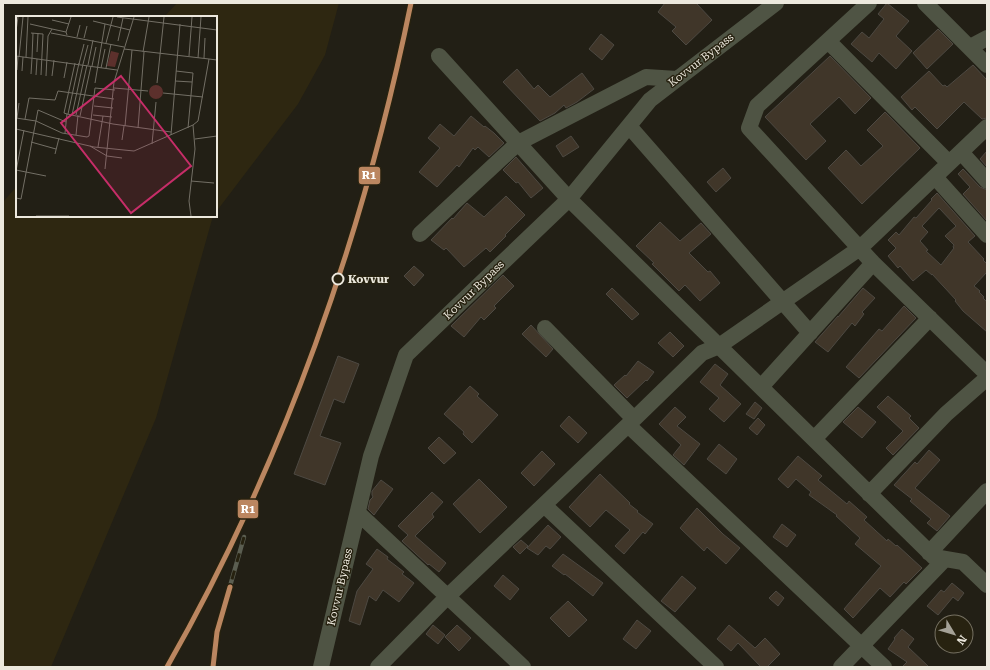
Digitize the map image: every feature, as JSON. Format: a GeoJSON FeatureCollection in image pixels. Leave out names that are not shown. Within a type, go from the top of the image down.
{"type":"FeatureCollection","features":[{"type":"Feature","properties":{"kind":"street","name":"Kovvur Bypass"},"geometry":{"type":"LineString","coordinates":[[321,667],[371,456],[406,355],[569,199],[650,100],[776,3]]}},
{"type":"Feature","properties":{"kind":"street"},"geometry":{"type":"LineString","coordinates":[[869,3],[757,106],[750,128],[873,263],[987,374]]}},
{"type":"Feature","properties":{"kind":"street"},"geometry":{"type":"LineString","coordinates":[[925,3],[987,65]]}},
{"type":"Feature","properties":{"kind":"street"},"geometry":{"type":"LineString","coordinates":[[970,48],[987,38]]}},
{"type":"Feature","properties":{"kind":"street"},"geometry":{"type":"LineString","coordinates":[[828,40],[949,163]]}},
{"type":"Feature","properties":{"kind":"street"},"geometry":{"type":"LineString","coordinates":[[439,56],[569,199],[929,553],[934,557],[963,562],[987,585]]}},
{"type":"Feature","properties":{"kind":"street"},"geometry":{"type":"LineString","coordinates":[[420,234],[518,142],[646,77],[677,79]]}},
{"type":"Feature","properties":{"kind":"street"},"geometry":{"type":"LineString","coordinates":[[629,126],[810,333]]}},
{"type":"Feature","properties":{"kind":"street"},"geometry":{"type":"LineString","coordinates":[[378,667],[447,597],[702,353],[718,346],[860,248],[987,128]]}},
{"type":"Feature","properties":{"kind":"street"},"geometry":{"type":"LineString","coordinates":[[961,152],[987,181]]}},
{"type":"Feature","properties":{"kind":"street"},"geometry":{"type":"LineString","coordinates":[[935,177],[987,235]]}},
{"type":"Feature","properties":{"kind":"street"},"geometry":{"type":"LineString","coordinates":[[761,387],[873,263]]}},
{"type":"Feature","properties":{"kind":"street"},"geometry":{"type":"LineString","coordinates":[[814,440],[930,318]]}},
{"type":"Feature","properties":{"kind":"street"},"geometry":{"type":"LineString","coordinates":[[545,328],[631,422],[884,667]]}},
{"type":"Feature","properties":{"kind":"street"},"geometry":{"type":"LineString","coordinates":[[869,494],[946,414],[987,378]]}},
{"type":"Feature","properties":{"kind":"street"},"geometry":{"type":"LineString","coordinates":[[929,553],[987,491]]}},
{"type":"Feature","properties":{"kind":"street"},"geometry":{"type":"LineString","coordinates":[[544,505],[716,667]]}},
{"type":"Feature","properties":{"kind":"street"},"geometry":{"type":"LineString","coordinates":[[358,513],[523,667]]}},
{"type":"Feature","properties":{"kind":"street"},"geometry":{"type":"LineString","coordinates":[[841,667],[945,559]]}},
{"type":"Feature","properties":{"kind":"shaded area"},"geometry":{"type":"Polygon","coordinates":[[[177,3],[339,3],[325,55],[298,104],[217,211],[217,16],[165,16],[177,3]]]}},
{"type":"Feature","properties":{"kind":"shaded area"},"geometry":{"type":"Polygon","coordinates":[[[16,187],[16,217],[213,217],[156,418],[51,667],[3,667],[3,202],[16,187]]]}},
{"type":"Feature","properties":{"kind":"building"},"geometry":{"type":"Polygon","coordinates":[[[665,3],[696,3],[712,20],[686,45],[672,31],[676,27],[658,12],[665,3]]]}},
{"type":"Feature","properties":{"kind":"building"},"geometry":{"type":"Polygon","coordinates":[[[887,3],[909,21],[896,36],[912,51],[896,69],[879,53],[872,62],[851,44],[862,32],[869,38],[884,19],[878,14],[887,3]]]}},
{"type":"Feature","properties":{"kind":"building"},"geometry":{"type":"Polygon","coordinates":[[[938,29],[953,44],[927,69],[913,53],[938,29]]]}},
{"type":"Feature","properties":{"kind":"building"},"geometry":{"type":"Polygon","coordinates":[[[601,34],[614,45],[602,60],[589,49],[601,34]]]}},
{"type":"Feature","properties":{"kind":"building"},"geometry":{"type":"Polygon","coordinates":[[[830,56],[871,98],[855,114],[839,97],[810,124],[826,141],[806,160],[765,117],[830,56]]]}},
{"type":"Feature","properties":{"kind":"building"},"geometry":{"type":"Polygon","coordinates":[[[973,65],[987,80],[987,118],[982,119],[964,102],[937,129],[915,107],[912,110],[901,97],[929,71],[943,86],[945,85],[947,87],[973,65]]]}},
{"type":"Feature","properties":{"kind":"building"},"geometry":{"type":"Polygon","coordinates":[[[517,69],[534,89],[538,85],[550,97],[582,73],[594,89],[577,102],[566,108],[564,105],[555,113],[540,121],[503,82],[517,69]]]}},
{"type":"Feature","properties":{"kind":"building"},"geometry":{"type":"Polygon","coordinates":[[[885,112],[920,148],[862,204],[828,168],[846,150],[861,166],[883,146],[867,130],[885,112]]]}},
{"type":"Feature","properties":{"kind":"building"},"geometry":{"type":"Polygon","coordinates":[[[471,116],[494,133],[504,143],[489,157],[478,147],[475,150],[473,148],[459,167],[457,165],[437,187],[419,172],[440,148],[428,138],[440,124],[454,136],[471,116]]]}},
{"type":"Feature","properties":{"kind":"building"},"geometry":{"type":"Polygon","coordinates":[[[571,136],[579,147],[563,157],[556,146],[571,136]]]}},
{"type":"Feature","properties":{"kind":"building"},"geometry":{"type":"Polygon","coordinates":[[[987,151],[987,167],[980,159],[987,151]]]}},
{"type":"Feature","properties":{"kind":"building"},"geometry":{"type":"Polygon","coordinates":[[[516,157],[543,188],[531,198],[518,182],[516,183],[503,170],[516,157]]]}},
{"type":"Feature","properties":{"kind":"building"},"geometry":{"type":"Polygon","coordinates":[[[723,168],[731,178],[716,192],[707,182],[723,168]]]}},
{"type":"Feature","properties":{"kind":"building"},"geometry":{"type":"Polygon","coordinates":[[[963,169],[980,187],[987,190],[987,221],[963,194],[970,187],[958,174],[963,169]]]}},
{"type":"Feature","properties":{"kind":"building"},"geometry":{"type":"Polygon","coordinates":[[[937,193],[975,236],[968,242],[987,264],[987,272],[974,286],[980,291],[979,292],[987,302],[987,332],[963,311],[955,301],[956,300],[932,274],[926,270],[913,281],[900,266],[898,268],[888,256],[896,248],[888,240],[896,232],[899,235],[914,217],[916,218],[932,200],[931,199],[937,193]],[[939,208],[922,226],[928,232],[920,241],[928,250],[926,251],[941,265],[954,248],[954,245],[945,236],[956,226],[939,208]]]}},
{"type":"Feature","properties":{"kind":"building"},"geometry":{"type":"Polygon","coordinates":[[[506,196],[525,215],[490,252],[486,248],[464,267],[446,248],[444,250],[431,240],[467,203],[484,217],[506,196]]]}},
{"type":"Feature","properties":{"kind":"building"},"geometry":{"type":"Polygon","coordinates":[[[660,222],[680,241],[701,223],[711,234],[689,253],[708,272],[710,271],[720,283],[700,301],[685,285],[679,291],[652,264],[654,263],[636,246],[660,222]]]}},
{"type":"Feature","properties":{"kind":"building"},"geometry":{"type":"Polygon","coordinates":[[[414,266],[424,275],[414,286],[404,276],[414,266]]]}},
{"type":"Feature","properties":{"kind":"building"},"geometry":{"type":"Polygon","coordinates":[[[503,275],[514,286],[494,306],[496,308],[484,320],[481,317],[464,337],[451,326],[503,275]]]}},
{"type":"Feature","properties":{"kind":"building"},"geometry":{"type":"Polygon","coordinates":[[[612,288],[639,314],[632,320],[606,294],[612,288]]]}},
{"type":"Feature","properties":{"kind":"building"},"geometry":{"type":"Polygon","coordinates":[[[863,288],[875,298],[862,312],[864,314],[855,326],[852,323],[828,352],[815,342],[863,288]]]}},
{"type":"Feature","properties":{"kind":"building"},"geometry":{"type":"Polygon","coordinates":[[[904,306],[916,318],[859,378],[846,367],[879,329],[882,331],[904,306]]]}},
{"type":"Feature","properties":{"kind":"building"},"geometry":{"type":"Polygon","coordinates":[[[531,325],[553,349],[546,357],[522,334],[531,325]]]}},
{"type":"Feature","properties":{"kind":"building"},"geometry":{"type":"Polygon","coordinates":[[[670,332],[684,346],[673,357],[658,343],[670,332]]]}},
{"type":"Feature","properties":{"kind":"building"},"geometry":{"type":"Polygon","coordinates":[[[338,356],[359,364],[344,403],[334,399],[320,436],[341,443],[325,485],[294,474],[338,356]]]}},
{"type":"Feature","properties":{"kind":"building"},"geometry":{"type":"Polygon","coordinates":[[[638,361],[654,372],[647,381],[646,380],[627,398],[614,385],[625,375],[626,376],[638,361]]]}},
{"type":"Feature","properties":{"kind":"building"},"geometry":{"type":"Polygon","coordinates":[[[715,364],[728,374],[720,385],[741,404],[724,422],[709,409],[719,398],[700,382],[715,364]]]}},
{"type":"Feature","properties":{"kind":"building"},"geometry":{"type":"Polygon","coordinates":[[[470,386],[479,394],[477,396],[498,415],[472,443],[463,434],[464,432],[444,414],[470,386]]]}},
{"type":"Feature","properties":{"kind":"building"},"geometry":{"type":"Polygon","coordinates":[[[888,396],[911,416],[909,418],[919,428],[893,455],[886,448],[903,431],[877,407],[888,396]]]}},
{"type":"Feature","properties":{"kind":"building"},"geometry":{"type":"Polygon","coordinates":[[[755,402],[762,408],[754,419],[746,414],[755,402]]]}},
{"type":"Feature","properties":{"kind":"building"},"geometry":{"type":"Polygon","coordinates":[[[675,407],[686,417],[677,426],[700,444],[684,465],[673,455],[681,445],[659,424],[675,407]]]}},
{"type":"Feature","properties":{"kind":"building"},"geometry":{"type":"Polygon","coordinates":[[[858,407],[876,422],[862,438],[843,422],[858,407]]]}},
{"type":"Feature","properties":{"kind":"building"},"geometry":{"type":"Polygon","coordinates":[[[569,416],[587,433],[578,443],[560,426],[569,416]]]}},
{"type":"Feature","properties":{"kind":"building"},"geometry":{"type":"Polygon","coordinates":[[[758,418],[765,425],[757,435],[749,428],[758,418]]]}},
{"type":"Feature","properties":{"kind":"building"},"geometry":{"type":"Polygon","coordinates":[[[439,437],[456,453],[444,464],[428,448],[439,437]]]}},
{"type":"Feature","properties":{"kind":"building"},"geometry":{"type":"Polygon","coordinates":[[[719,444],[737,459],[726,474],[707,459],[719,444]]]}},
{"type":"Feature","properties":{"kind":"building"},"geometry":{"type":"Polygon","coordinates":[[[929,450],[940,460],[915,488],[950,516],[937,531],[927,523],[931,519],[910,501],[912,499],[894,485],[915,462],[917,464],[929,450]]]}},
{"type":"Feature","properties":{"kind":"building"},"geometry":{"type":"Polygon","coordinates":[[[542,451],[555,464],[534,486],[521,473],[542,451]]]}},
{"type":"Feature","properties":{"kind":"building"},"geometry":{"type":"Polygon","coordinates":[[[798,456],[822,476],[818,480],[847,504],[849,501],[867,517],[864,520],[887,541],[888,539],[896,546],[897,545],[922,568],[906,584],[904,582],[890,597],[880,588],[853,618],[844,609],[881,566],[855,544],[860,538],[836,516],[837,515],[809,495],[811,492],[796,479],[788,488],[778,479],[798,456]]]}},
{"type":"Feature","properties":{"kind":"building"},"geometry":{"type":"Polygon","coordinates":[[[600,474],[630,503],[629,504],[638,511],[637,512],[653,524],[645,534],[643,532],[624,554],[615,546],[630,530],[606,510],[590,527],[569,507],[600,474]]]}},
{"type":"Feature","properties":{"kind":"building"},"geometry":{"type":"Polygon","coordinates":[[[479,479],[507,507],[480,533],[453,504],[479,479]]]}},
{"type":"Feature","properties":{"kind":"building"},"geometry":{"type":"Polygon","coordinates":[[[381,480],[393,489],[374,515],[368,509],[370,500],[373,497],[372,491],[381,480]]]}},
{"type":"Feature","properties":{"kind":"building"},"geometry":{"type":"Polygon","coordinates":[[[432,492],[443,502],[432,514],[434,517],[415,536],[446,563],[439,572],[429,564],[428,565],[402,541],[408,535],[398,526],[432,492]]]}},
{"type":"Feature","properties":{"kind":"building"},"geometry":{"type":"Polygon","coordinates":[[[697,508],[723,534],[740,548],[726,564],[707,547],[704,551],[680,528],[697,508]]]}},
{"type":"Feature","properties":{"kind":"building"},"geometry":{"type":"Polygon","coordinates":[[[782,524],[796,535],[787,547],[773,537],[782,524]]]}},
{"type":"Feature","properties":{"kind":"building"},"geometry":{"type":"Polygon","coordinates":[[[548,525],[561,537],[550,549],[546,546],[538,555],[527,548],[548,525]]]}},
{"type":"Feature","properties":{"kind":"building"},"geometry":{"type":"Polygon","coordinates":[[[521,540],[528,546],[520,554],[513,547],[521,540]]]}},
{"type":"Feature","properties":{"kind":"building"},"geometry":{"type":"Polygon","coordinates":[[[377,549],[388,557],[387,559],[404,572],[402,574],[414,583],[399,602],[383,590],[376,601],[369,596],[360,625],[349,621],[357,591],[373,569],[366,564],[377,549]]]}},
{"type":"Feature","properties":{"kind":"building"},"geometry":{"type":"Polygon","coordinates":[[[563,554],[603,583],[593,596],[565,574],[564,575],[552,566],[563,554]]]}},
{"type":"Feature","properties":{"kind":"building"},"geometry":{"type":"Polygon","coordinates":[[[503,575],[519,589],[510,600],[494,586],[503,575]]]}},
{"type":"Feature","properties":{"kind":"building"},"geometry":{"type":"Polygon","coordinates":[[[682,576],[696,588],[675,612],[661,601],[682,576]]]}},
{"type":"Feature","properties":{"kind":"building"},"geometry":{"type":"Polygon","coordinates":[[[952,583],[964,593],[958,601],[953,597],[939,614],[937,614],[927,606],[941,590],[944,592],[952,583]]]}},
{"type":"Feature","properties":{"kind":"building"},"geometry":{"type":"Polygon","coordinates":[[[776,591],[784,598],[778,606],[769,598],[776,591]]]}},
{"type":"Feature","properties":{"kind":"building"},"geometry":{"type":"Polygon","coordinates":[[[568,601],[587,620],[569,637],[550,618],[568,601]]]}},
{"type":"Feature","properties":{"kind":"building"},"geometry":{"type":"Polygon","coordinates":[[[637,620],[651,631],[636,649],[623,639],[637,620]]]}},
{"type":"Feature","properties":{"kind":"building"},"geometry":{"type":"Polygon","coordinates":[[[433,625],[445,635],[438,644],[426,634],[433,625]]]}},
{"type":"Feature","properties":{"kind":"building"},"geometry":{"type":"Polygon","coordinates":[[[457,625],[471,638],[459,651],[445,637],[457,625]]]}},
{"type":"Feature","properties":{"kind":"building"},"geometry":{"type":"Polygon","coordinates":[[[729,625],[755,648],[765,638],[780,654],[767,667],[761,667],[738,643],[731,651],[717,639],[729,625]]]}},
{"type":"Feature","properties":{"kind":"building"},"geometry":{"type":"Polygon","coordinates":[[[902,629],[914,639],[908,647],[929,667],[902,667],[907,662],[888,649],[895,639],[894,638],[902,629]]]}},
{"type":"Feature","properties":{"kind":"railway"},"geometry":{"type":"LineString","coordinates":[[213,667],[217,632],[244,537]]}},
{"type":"Feature","properties":{"kind":"transit line","name":"R1"},"geometry":{"type":"LineString","coordinates":[[167,667],[209,589],[248,509],[283,428],[315,345],[344,261],[370,175],[392,89],[411,3]]}},
{"type":"Feature","properties":{"kind":"transit line","name":"R1"},"geometry":{"type":"LineString","coordinates":[[213,667],[217,632],[230,587]]}},
{"type":"Feature","properties":{"kind":"place","name":"Kovvur"},"geometry":{"type":"Point","coordinates":[338,279]}}]}
